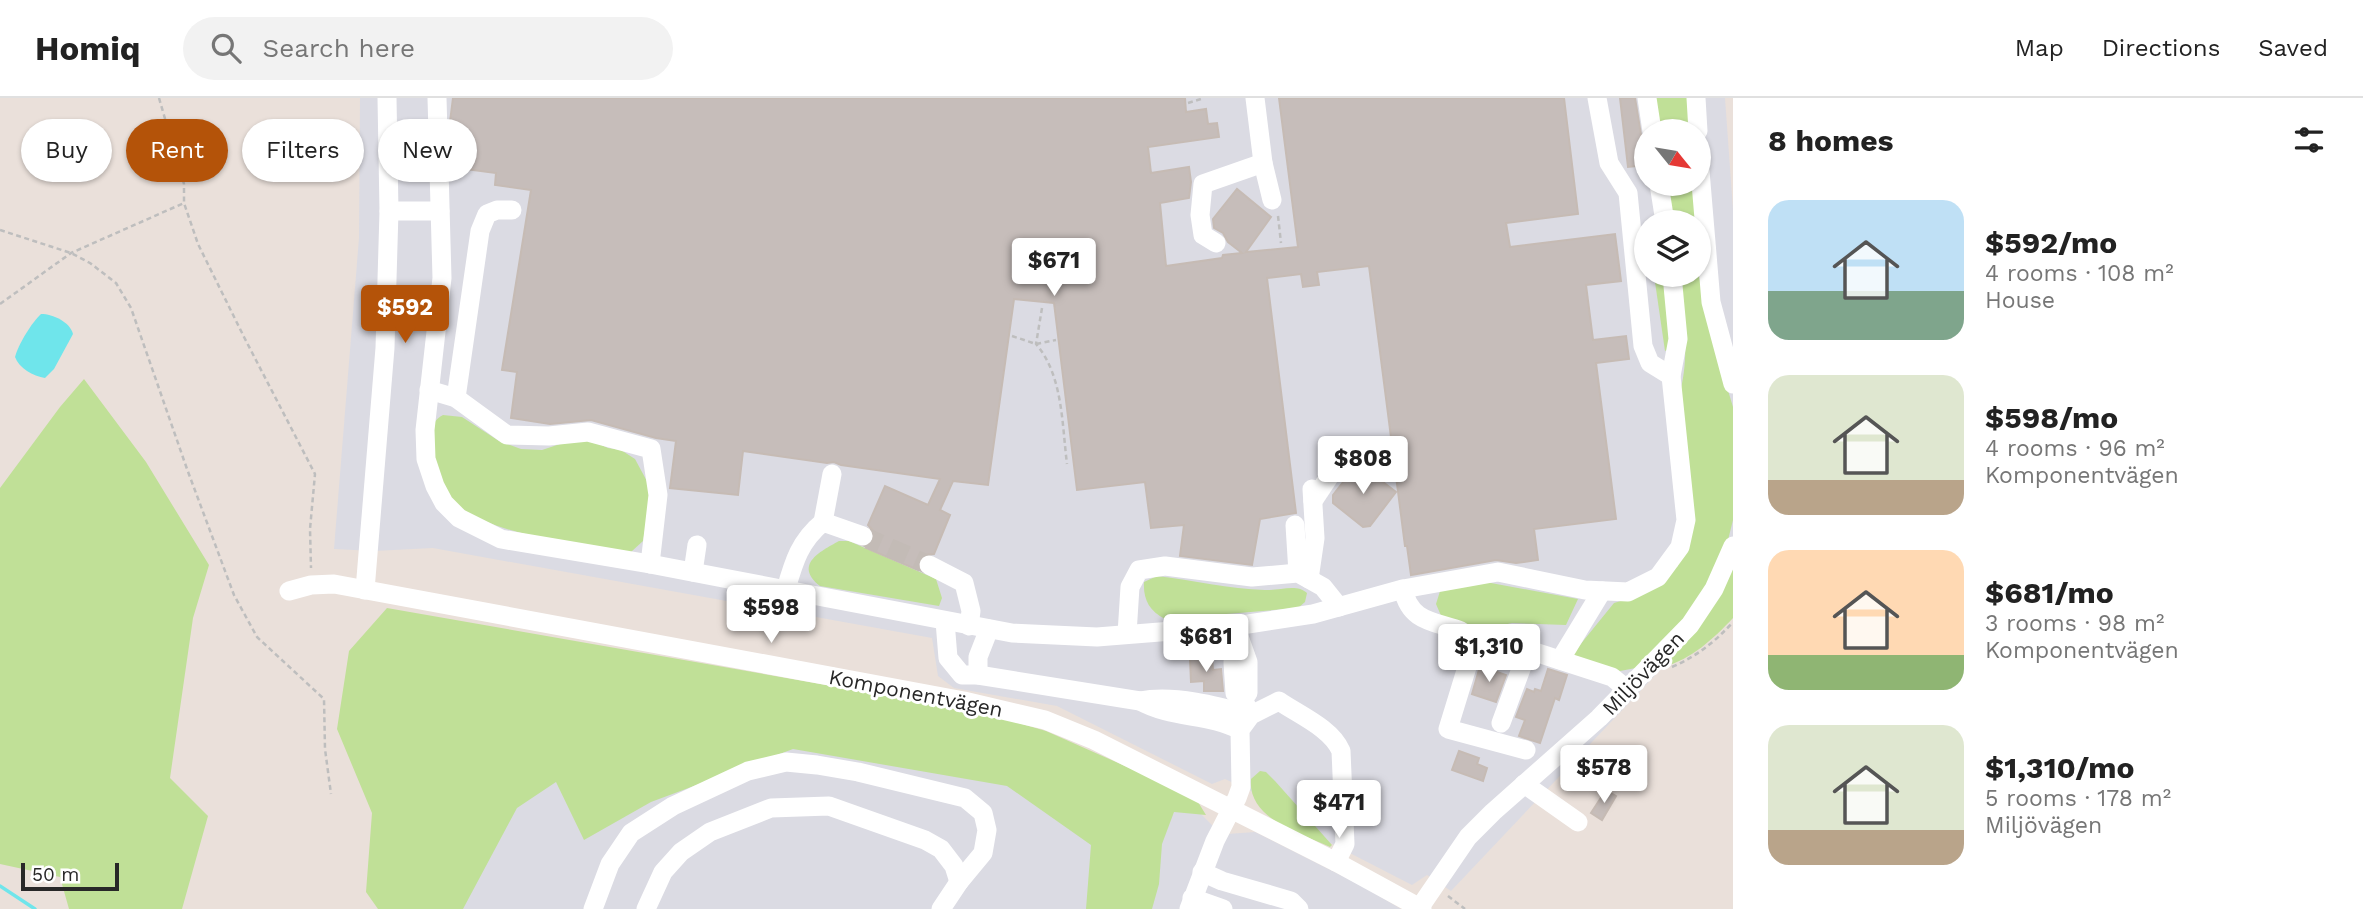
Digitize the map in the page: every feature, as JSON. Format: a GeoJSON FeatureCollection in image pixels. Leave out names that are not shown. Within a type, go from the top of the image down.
{"type":"FeatureCollection","features":[{"type":"Feature","properties":{"kind":"street"},"geometry":{"type":"LineString","coordinates":[[365,590],[385,348],[389,211],[387,98]]}},
{"type":"Feature","properties":{"kind":"street"},"geometry":{"type":"LineString","coordinates":[[437,98],[442,278],[425,430],[426,459],[444,503],[459,518],[501,539],[786,589],[1012,633],[1097,637],[1235,626],[1312,614],[1403,589],[1498,572],[1585,590],[1628,592],[1658,577],[1680,548],[1686,520],[1671,376],[1678,339],[1673,287]]}},
{"type":"Feature","properties":{"kind":"street"},"geometry":{"type":"LineString","coordinates":[[1255,98],[1262,163],[1272,200]]}},
{"type":"Feature","properties":{"kind":"street"},"geometry":{"type":"LineString","coordinates":[[1597,98],[1609,163],[1628,193],[1643,346],[1650,363],[1671,376]]}},
{"type":"Feature","properties":{"kind":"street"},"geometry":{"type":"LineString","coordinates":[[1647,98],[1650,119]]}},
{"type":"Feature","properties":{"kind":"street"},"geometry":{"type":"LineString","coordinates":[[1696,98],[1697,119]]}},
{"type":"Feature","properties":{"kind":"street"},"geometry":{"type":"LineString","coordinates":[[1216,243],[1203,235],[1200,215],[1203,184],[1262,163]]}},
{"type":"Feature","properties":{"kind":"street"},"geometry":{"type":"LineString","coordinates":[[1628,193],[1634,192]]}},
{"type":"Feature","properties":{"kind":"street"},"geometry":{"type":"LineString","coordinates":[[1702,196],[1711,302],[1733,384]]}},
{"type":"Feature","properties":{"kind":"street"},"geometry":{"type":"LineString","coordinates":[[456,398],[480,231],[487,214],[497,210],[512,210]]}},
{"type":"Feature","properties":{"kind":"street"},"geometry":{"type":"LineString","coordinates":[[389,211],[440,211]]}},
{"type":"Feature","properties":{"kind":"street"},"geometry":{"type":"LineString","coordinates":[[429,390],[456,398],[508,435],[549,436],[588,432],[651,449],[658,495],[650,564]]}},
{"type":"Feature","properties":{"kind":"street"},"geometry":{"type":"LineString","coordinates":[[1303,576],[1315,538],[1312,495],[1341,459]]}},
{"type":"Feature","properties":{"kind":"street"},"geometry":{"type":"LineString","coordinates":[[786,589],[796,557],[809,533],[822,522],[832,474]]}},
{"type":"Feature","properties":{"kind":"street"},"geometry":{"type":"LineString","coordinates":[[822,522],[863,536]]}},
{"type":"Feature","properties":{"kind":"street"},"geometry":{"type":"LineString","coordinates":[[1295,525],[1303,576]]}},
{"type":"Feature","properties":{"kind":"street"},"geometry":{"type":"LineString","coordinates":[[693,572],[697,545]]}},
{"type":"Feature","properties":{"kind":"street","name":"Miljövägen"},"geometry":{"type":"LineString","coordinates":[[1421,908],[1468,837],[1599,718],[1690,625],[1714,589],[1733,546]]}},
{"type":"Feature","properties":{"kind":"street"},"geometry":{"type":"LineString","coordinates":[[929,565],[964,583],[971,611],[969,626]]}},
{"type":"Feature","properties":{"kind":"street"},"geometry":{"type":"LineString","coordinates":[[1128,634],[1130,587],[1139,570],[1166,566],[1252,577],[1303,576],[1323,587],[1339,607]]}},
{"type":"Feature","properties":{"kind":"street","name":"Komponentvägen"},"geometry":{"type":"LineString","coordinates":[[289,591],[311,585],[334,584],[951,699],[1045,720],[1094,740],[1421,908]]}},
{"type":"Feature","properties":{"kind":"street"},"geometry":{"type":"LineString","coordinates":[[1403,589],[1409,608],[1414,614],[1461,631],[1471,654],[1448,729],[1526,750]]}},
{"type":"Feature","properties":{"kind":"street"},"geometry":{"type":"LineString","coordinates":[[1560,660],[1602,591]]}},
{"type":"Feature","properties":{"kind":"street"},"geometry":{"type":"LineString","coordinates":[[945,621],[948,658],[962,675],[978,675],[1140,701],[1158,697],[1230,709],[1245,715],[1279,701],[1329,734],[1341,751],[1345,844],[1336,862]]}},
{"type":"Feature","properties":{"kind":"street"},"geometry":{"type":"LineString","coordinates":[[1223,909],[1191,904],[1214,841],[1241,787],[1248,662],[1235,626]]}},
{"type":"Feature","properties":{"kind":"street"},"geometry":{"type":"LineString","coordinates":[[978,675],[978,657],[989,629]]}},
{"type":"Feature","properties":{"kind":"street"},"geometry":{"type":"LineString","coordinates":[[1507,643],[1612,677],[1628,690]]}},
{"type":"Feature","properties":{"kind":"street"},"geometry":{"type":"LineString","coordinates":[[1502,723],[1528,650]]}},
{"type":"Feature","properties":{"kind":"street"},"geometry":{"type":"LineString","coordinates":[[593,909],[610,864],[631,833],[673,806],[748,771],[786,762],[858,772],[965,798],[983,813],[987,830],[984,853],[959,882],[941,909]]}},
{"type":"Feature","properties":{"kind":"street"},"geometry":{"type":"LineString","coordinates":[[1524,784],[1578,822]]}},
{"type":"Feature","properties":{"kind":"street"},"geometry":{"type":"LineString","coordinates":[[646,909],[663,872],[681,852],[710,832],[771,808],[829,806],[925,840],[941,849],[954,866],[959,882]]}},
{"type":"Feature","properties":{"kind":"street"},"geometry":{"type":"LineString","coordinates":[[1202,872],[1222,881],[1291,901],[1299,909]]}},
{"type":"Feature","properties":{"kind":"path"},"geometry":{"type":"LineString","coordinates":[[159,98],[184,184],[184,203],[198,244],[315,474],[310,529],[311,585]]}},
{"type":"Feature","properties":{"kind":"path"},"geometry":{"type":"LineString","coordinates":[[1188,103],[1204,98]]}},
{"type":"Feature","properties":{"kind":"path"},"geometry":{"type":"LineString","coordinates":[[1272,200],[1277,209],[1281,243]]}},
{"type":"Feature","properties":{"kind":"path"},"geometry":{"type":"LineString","coordinates":[[0,304],[71,253],[184,203]]}},
{"type":"Feature","properties":{"kind":"path"},"geometry":{"type":"LineString","coordinates":[[0,230],[71,253],[90,262],[116,284],[131,308],[234,595],[257,637],[324,699],[325,749],[331,794]]}},
{"type":"Feature","properties":{"kind":"path"},"geometry":{"type":"LineString","coordinates":[[1042,308],[1037,344],[1045,354],[1059,394],[1067,464]]}},
{"type":"Feature","properties":{"kind":"path"},"geometry":{"type":"LineString","coordinates":[[1012,336],[1037,344],[1056,340]]}},
{"type":"Feature","properties":{"kind":"shaded area"},"geometry":{"type":"Polygon","coordinates":[[[360,98],[1725,98],[1733,210],[1733,593],[1451,891],[1427,875],[1412,885],[1262,808],[1255,793],[1225,779],[1212,784],[1057,706],[954,688],[938,676],[932,638],[433,548],[374,551],[334,549],[359,238],[359,182],[364,182],[364,119],[360,119],[360,98]]]}},
{"type":"Feature","properties":{"kind":"shaded area"},"geometry":{"type":"Polygon","coordinates":[[[772,681],[1194,807],[1212,825],[1227,834],[1255,832],[1366,888],[1401,909],[425,909],[545,773],[772,681]]]}},
{"type":"Feature","properties":{"kind":"green space"},"geometry":{"type":"Polygon","coordinates":[[[1656,98],[1689,98],[1690,119],[1659,119],[1656,98]]]}},
{"type":"Feature","properties":{"kind":"green space"},"geometry":{"type":"Polygon","coordinates":[[[1668,196],[1695,196],[1696,210],[1669,210],[1668,196]]]}},
{"type":"Feature","properties":{"kind":"green space"},"geometry":{"type":"Polygon","coordinates":[[[1656,287],[1665,287],[1671,335],[1665,351],[1656,287]]]}},
{"type":"Feature","properties":{"kind":"green space"},"geometry":{"type":"Polygon","coordinates":[[[1679,287],[1701,287],[1708,324],[1733,407],[1733,520],[1728,540],[1709,584],[1684,621],[1641,667],[1620,671],[1571,656],[1614,603],[1634,597],[1678,566],[1679,396],[1685,365],[1679,287]]]}},
{"type":"Feature","properties":{"kind":"green space"},"geometry":{"type":"Polygon","coordinates":[[[84,379],[146,462],[209,565],[193,618],[170,778],[208,816],[182,909],[69,909],[60,877],[0,864],[0,488],[84,379]]]}},
{"type":"Feature","properties":{"kind":"green space"},"geometry":{"type":"Polygon","coordinates":[[[443,415],[462,417],[499,441],[521,449],[542,450],[575,439],[621,450],[635,459],[649,485],[651,499],[643,541],[631,552],[557,541],[501,527],[457,505],[443,489],[435,462],[432,431],[435,422],[443,415]]]}},
{"type":"Feature","properties":{"kind":"green space"},"geometry":{"type":"Polygon","coordinates":[[[839,541],[849,541],[936,579],[942,598],[939,606],[820,586],[809,572],[809,565],[817,555],[839,541]]]}},
{"type":"Feature","properties":{"kind":"green space"},"geometry":{"type":"Polygon","coordinates":[[[1733,565],[1733,618],[1693,654],[1663,667],[1662,665],[1733,565]]]}},
{"type":"Feature","properties":{"kind":"green space"},"geometry":{"type":"Polygon","coordinates":[[[1157,576],[1252,589],[1298,588],[1307,593],[1305,602],[1298,608],[1165,619],[1151,608],[1145,594],[1144,582],[1157,576]]]}},
{"type":"Feature","properties":{"kind":"green space"},"geometry":{"type":"Polygon","coordinates":[[[1466,583],[1491,583],[1578,599],[1566,625],[1512,623],[1485,629],[1442,618],[1436,604],[1441,588],[1466,583]]]}},
{"type":"Feature","properties":{"kind":"green space"},"geometry":{"type":"Polygon","coordinates":[[[387,608],[980,712],[1046,731],[1195,797],[1206,815],[1174,812],[1162,844],[1159,884],[1152,909],[1086,909],[1091,845],[1007,786],[793,749],[651,802],[584,840],[556,782],[517,808],[463,909],[378,909],[366,892],[372,813],[337,729],[349,651],[387,608]]]}},
{"type":"Feature","properties":{"kind":"green space"},"geometry":{"type":"Polygon","coordinates":[[[1260,771],[1266,772],[1275,781],[1332,845],[1330,847],[1267,815],[1252,793],[1251,779],[1260,771]]]}},
{"type":"Feature","properties":{"kind":"water"},"geometry":{"type":"Polygon","coordinates":[[[41,314],[60,320],[73,334],[54,369],[45,378],[27,371],[15,357],[26,334],[41,314]]]}},
{"type":"Feature","properties":{"kind":"building"},"geometry":{"type":"Polygon","coordinates":[[[453,98],[1185,98],[1186,112],[1206,109],[1208,124],[1217,123],[1219,137],[1148,147],[1151,173],[1189,167],[1189,198],[1160,203],[1166,266],[1242,253],[1228,242],[1223,233],[1214,228],[1213,219],[1237,189],[1271,217],[1246,252],[1298,247],[1279,98],[1564,98],[1578,214],[1506,223],[1510,247],[1615,234],[1621,281],[1586,285],[1593,340],[1626,336],[1629,359],[1596,363],[1616,519],[1534,529],[1538,560],[1516,563],[1496,560],[1411,575],[1369,266],[1317,272],[1319,285],[1303,287],[1301,274],[1267,278],[1296,513],[1260,519],[1252,565],[1180,556],[1184,525],[1151,528],[1145,482],[1077,490],[1054,303],[1014,299],[988,485],[953,481],[940,510],[950,515],[934,554],[922,555],[918,560],[918,570],[866,548],[875,539],[875,533],[868,525],[885,486],[928,505],[940,479],[743,451],[738,495],[670,488],[676,441],[591,420],[550,424],[511,418],[517,372],[502,370],[531,190],[495,185],[496,173],[477,170],[477,119],[450,119],[453,98]]]}},
{"type":"Feature","properties":{"kind":"building"},"geometry":{"type":"Polygon","coordinates":[[[1620,98],[1635,98],[1638,119],[1634,119],[1634,166],[1628,167],[1620,98]]]}},
{"type":"Feature","properties":{"kind":"building"},"geometry":{"type":"Polygon","coordinates":[[[1362,466],[1396,492],[1370,526],[1363,527],[1333,503],[1333,495],[1355,467],[1362,466]]]}},
{"type":"Feature","properties":{"kind":"building"},"geometry":{"type":"Polygon","coordinates":[[[1212,657],[1213,670],[1221,669],[1223,691],[1204,691],[1204,681],[1191,682],[1190,659],[1212,657]]]}},
{"type":"Feature","properties":{"kind":"building"},"geometry":{"type":"Polygon","coordinates":[[[1480,666],[1506,675],[1496,702],[1472,694],[1480,666]]]}},
{"type":"Feature","properties":{"kind":"building"},"geometry":{"type":"Polygon","coordinates":[[[1548,669],[1567,675],[1559,700],[1555,698],[1540,743],[1519,736],[1525,720],[1516,717],[1527,689],[1541,691],[1548,669]]]}},
{"type":"Feature","properties":{"kind":"building"},"geometry":{"type":"Polygon","coordinates":[[[1459,751],[1479,758],[1477,764],[1487,768],[1483,781],[1452,770],[1459,751]]]}},
{"type":"Feature","properties":{"kind":"building"},"geometry":{"type":"Polygon","coordinates":[[[1606,790],[1616,796],[1602,820],[1591,813],[1606,790]]]}},
{"type":"Feature","properties":{"kind":"waterway"},"geometry":{"type":"LineString","coordinates":[[0,886],[35,909]]}},
{"type":"Feature","properties":{"kind":"tunnel"},"geometry":{"type":"LineString","coordinates":[[863,536],[929,565]]}}]}
